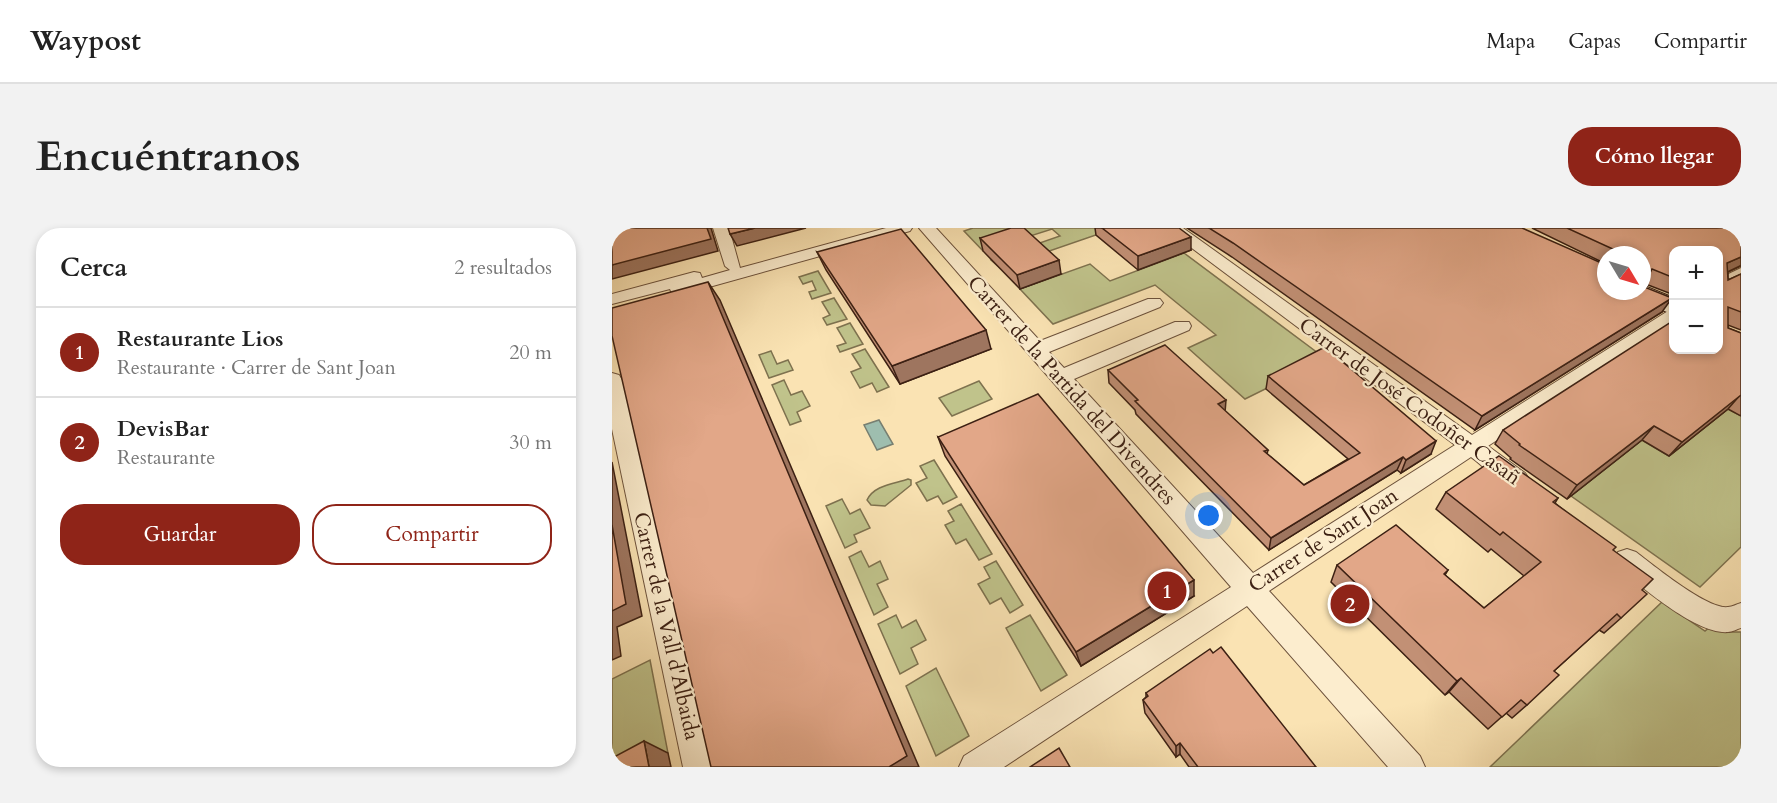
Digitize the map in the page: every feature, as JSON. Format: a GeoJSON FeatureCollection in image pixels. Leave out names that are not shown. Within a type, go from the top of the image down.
{"type":"FeatureCollection","features":[{"type":"Feature","properties":{"kind":"street"},"geometry":{"type":"LineString","coordinates":[[721,228],[733,266]]}},
{"type":"Feature","properties":{"kind":"street"},"geometry":{"type":"LineString","coordinates":[[612,299],[873,228]]}},
{"type":"Feature","properties":{"kind":"street"},"geometry":{"type":"LineString","coordinates":[[612,309],[904,228]]}},
{"type":"Feature","properties":{"kind":"street","name":"Carrer de la Partida del Divendres"},"geometry":{"type":"LineString","coordinates":[[927,228],[1409,767]]}},
{"type":"Feature","properties":{"kind":"street","name":"Carrer de José Codoñer Casañ"},"geometry":{"type":"LineString","coordinates":[[1173,228],[1534,492]]}},
{"type":"Feature","properties":{"kind":"street"},"geometry":{"type":"LineString","coordinates":[[1723,284],[1741,273]]}},
{"type":"Feature","properties":{"kind":"street"},"geometry":{"type":"LineString","coordinates":[[1651,297],[1669,306]]}},
{"type":"Feature","properties":{"kind":"street"},"geometry":{"type":"LineString","coordinates":[[1036,350],[1154,303]]}},
{"type":"Feature","properties":{"kind":"street","name":"Carrer de Sant Joan"},"geometry":{"type":"LineString","coordinates":[[975,767],[1669,318]]}},
{"type":"Feature","properties":{"kind":"street"},"geometry":{"type":"LineString","coordinates":[[1060,377],[1182,326]]}},
{"type":"Feature","properties":{"kind":"street","name":"Carrer de la Vall d'Albaida"},"geometry":{"type":"LineString","coordinates":[[614,391],[699,767]]}},
{"type":"Feature","properties":{"kind":"street"},"geometry":{"type":"LineString","coordinates":[[1607,546],[1688,604],[1707,614],[1727,620],[1741,615]]}},
{"type":"Feature","properties":{"kind":"green space"},"geometry":{"type":"Polygon","coordinates":[[[973,228],[1116,228],[1000,268],[991,260],[1060,236],[1052,229],[983,251],[964,231],[973,228]]]}},
{"type":"Feature","properties":{"kind":"green space"},"geometry":{"type":"Polygon","coordinates":[[[1184,253],[1326,359],[1245,399],[1188,348],[1216,335],[1155,285],[1053,324],[1020,289],[1090,264],[1110,281],[1184,253]]]}},
{"type":"Feature","properties":{"kind":"green space"},"geometry":{"type":"Polygon","coordinates":[[[818,271],[831,293],[812,299],[809,292],[816,290],[812,281],[803,284],[799,277],[818,271]]]}},
{"type":"Feature","properties":{"kind":"green space"},"geometry":{"type":"Polygon","coordinates":[[[834,298],[847,319],[827,325],[823,318],[830,315],[822,302],[834,298]]]}},
{"type":"Feature","properties":{"kind":"green space"},"geometry":{"type":"Polygon","coordinates":[[[850,323],[863,344],[840,352],[837,346],[846,343],[837,328],[850,323]]]}},
{"type":"Feature","properties":{"kind":"green space"},"geometry":{"type":"Polygon","coordinates":[[[865,349],[889,387],[877,392],[872,383],[860,388],[851,372],[861,368],[852,354],[865,349]]]}},
{"type":"Feature","properties":{"kind":"green space"},"geometry":{"type":"Polygon","coordinates":[[[771,351],[777,364],[788,360],[793,370],[769,378],[759,355],[771,351]]]}},
{"type":"Feature","properties":{"kind":"green space"},"geometry":{"type":"Polygon","coordinates":[[[784,380],[791,395],[802,391],[810,406],[797,412],[801,421],[790,425],[772,385],[784,380]]]}},
{"type":"Feature","properties":{"kind":"green space"},"geometry":{"type":"Polygon","coordinates":[[[979,381],[992,399],[952,416],[939,398],[979,381]]]}},
{"type":"Feature","properties":{"kind":"green space"},"geometry":{"type":"Polygon","coordinates":[[[1728,409],[1741,416],[1741,547],[1700,587],[1571,496],[1642,440],[1669,456],[1728,409]]]}},
{"type":"Feature","properties":{"kind":"green space"},"geometry":{"type":"Polygon","coordinates":[[[934,460],[957,497],[943,504],[938,496],[927,501],[916,483],[927,478],[920,466],[934,460]]]}},
{"type":"Feature","properties":{"kind":"green space"},"geometry":{"type":"Polygon","coordinates":[[[911,480],[911,485],[885,506],[871,505],[867,500],[879,488],[911,480]]]}},
{"type":"Feature","properties":{"kind":"green space"},"geometry":{"type":"Polygon","coordinates":[[[842,499],[850,514],[860,509],[870,528],[854,535],[857,542],[845,548],[826,506],[842,499]]]}},
{"type":"Feature","properties":{"kind":"green space"},"geometry":{"type":"Polygon","coordinates":[[[961,504],[992,554],[979,560],[966,539],[956,544],[945,525],[954,521],[948,511],[961,504]]]}},
{"type":"Feature","properties":{"kind":"green space"},"geometry":{"type":"Polygon","coordinates":[[[861,551],[869,567],[880,561],[888,579],[877,584],[888,607],[874,615],[849,557],[861,551]]]}},
{"type":"Feature","properties":{"kind":"green space"},"geometry":{"type":"Polygon","coordinates":[[[996,561],[1023,605],[1010,613],[1001,598],[990,604],[978,584],[990,578],[984,567],[996,561]]]}},
{"type":"Feature","properties":{"kind":"green space"},"geometry":{"type":"Polygon","coordinates":[[[1662,602],[1705,631],[1711,626],[1728,632],[1741,632],[1741,767],[1490,767],[1662,602]]]}},
{"type":"Feature","properties":{"kind":"green space"},"geometry":{"type":"Polygon","coordinates":[[[896,615],[902,628],[916,620],[926,640],[911,648],[918,664],[900,674],[878,624],[896,615]]]}},
{"type":"Feature","properties":{"kind":"green space"},"geometry":{"type":"Polygon","coordinates":[[[1030,615],[1067,675],[1041,691],[1006,628],[1030,615]]]}},
{"type":"Feature","properties":{"kind":"green space"},"geometry":{"type":"Polygon","coordinates":[[[650,660],[668,753],[641,767],[612,767],[612,679],[650,660]]]}},
{"type":"Feature","properties":{"kind":"green space"},"geometry":{"type":"Polygon","coordinates":[[[936,668],[969,736],[936,756],[906,686],[936,668]]]}},
{"type":"Feature","properties":{"kind":"shaded area"},"geometry":{"type":"Polygon","coordinates":[[[879,420],[893,444],[877,450],[864,425],[879,420]]]}},
{"type":"Feature","properties":{"kind":"building"},"geometry":{"type":"Polygon","coordinates":[[[612,228],[707,228],[711,239],[612,265],[612,228]]]}},
{"type":"Feature","properties":{"kind":"building"},"geometry":{"type":"Polygon","coordinates":[[[728,228],[755,228],[730,234],[728,228]]]}},
{"type":"Feature","properties":{"kind":"building"},"geometry":{"type":"Polygon","coordinates":[[[1011,228],[1024,228],[1059,260],[1017,275],[980,238],[1011,228]]]}},
{"type":"Feature","properties":{"kind":"building"},"geometry":{"type":"Polygon","coordinates":[[[1102,228],[1179,228],[1191,237],[1138,256],[1102,228]]]}},
{"type":"Feature","properties":{"kind":"building"},"geometry":{"type":"Polygon","coordinates":[[[1209,228],[1522,228],[1597,261],[1597,300],[1651,300],[1651,290],[1669,297],[1669,300],[1482,416],[1209,228]]]}},
{"type":"Feature","properties":{"kind":"building"},"geometry":{"type":"Polygon","coordinates":[[[1567,228],[1741,228],[1741,257],[1727,263],[1728,280],[1741,274],[1741,312],[1728,307],[1728,328],[1741,333],[1741,395],[1682,442],[1654,426],[1577,485],[1519,445],[1503,430],[1669,323],[1669,354],[1723,354],[1723,246],[1669,246],[1669,276],[1652,269],[1651,271],[1651,246],[1606,246],[1567,228]]]}},
{"type":"Feature","properties":{"kind":"building"},"geometry":{"type":"Polygon","coordinates":[[[901,229],[986,330],[892,366],[817,252],[901,229]]]}},
{"type":"Feature","properties":{"kind":"building"},"geometry":{"type":"Polygon","coordinates":[[[708,282],[907,756],[889,767],[711,767],[612,336],[612,308],[708,282]]]}},
{"type":"Feature","properties":{"kind":"building"},"geometry":{"type":"Polygon","coordinates":[[[1165,345],[1226,400],[1218,404],[1268,450],[1264,451],[1304,485],[1360,453],[1268,376],[1325,347],[1436,441],[1406,460],[1403,457],[1271,538],[1135,401],[1138,400],[1108,370],[1165,345]]]}},
{"type":"Feature","properties":{"kind":"building"},"geometry":{"type":"Polygon","coordinates":[[[1038,394],[1194,580],[1076,652],[938,437],[1038,394]]]}},
{"type":"Feature","properties":{"kind":"building"},"geometry":{"type":"Polygon","coordinates":[[[1499,456],[1558,498],[1553,502],[1616,547],[1613,550],[1653,579],[1642,590],[1647,594],[1621,618],[1617,614],[1554,671],[1559,675],[1527,705],[1521,700],[1502,717],[1461,678],[1457,681],[1337,565],[1396,525],[1448,570],[1444,574],[1484,608],[1541,562],[1503,532],[1500,535],[1446,492],[1499,456]]]}},
{"type":"Feature","properties":{"kind":"building"},"geometry":{"type":"Polygon","coordinates":[[[612,525],[626,604],[612,611],[612,525]]]}},
{"type":"Feature","properties":{"kind":"building"},"geometry":{"type":"Polygon","coordinates":[[[1221,647],[1316,767],[1198,767],[1180,743],[1176,746],[1143,700],[1148,696],[1146,693],[1210,649],[1213,653],[1221,647]]]}},
{"type":"Feature","properties":{"kind":"building"},"geometry":{"type":"Polygon","coordinates":[[[644,741],[649,767],[612,767],[612,758],[644,741]]]}},
{"type":"Feature","properties":{"kind":"building"},"geometry":{"type":"Polygon","coordinates":[[[1059,748],[1070,767],[1030,767],[1059,748]]]}},
{"type":"Feature","properties":{"kind":"place","name":"Restaurante Lios"},"geometry":{"type":"Point","coordinates":[1167,591]}},
{"type":"Feature","properties":{"kind":"place","name":"DevisBar"},"geometry":{"type":"Point","coordinates":[1350,604]}}]}
